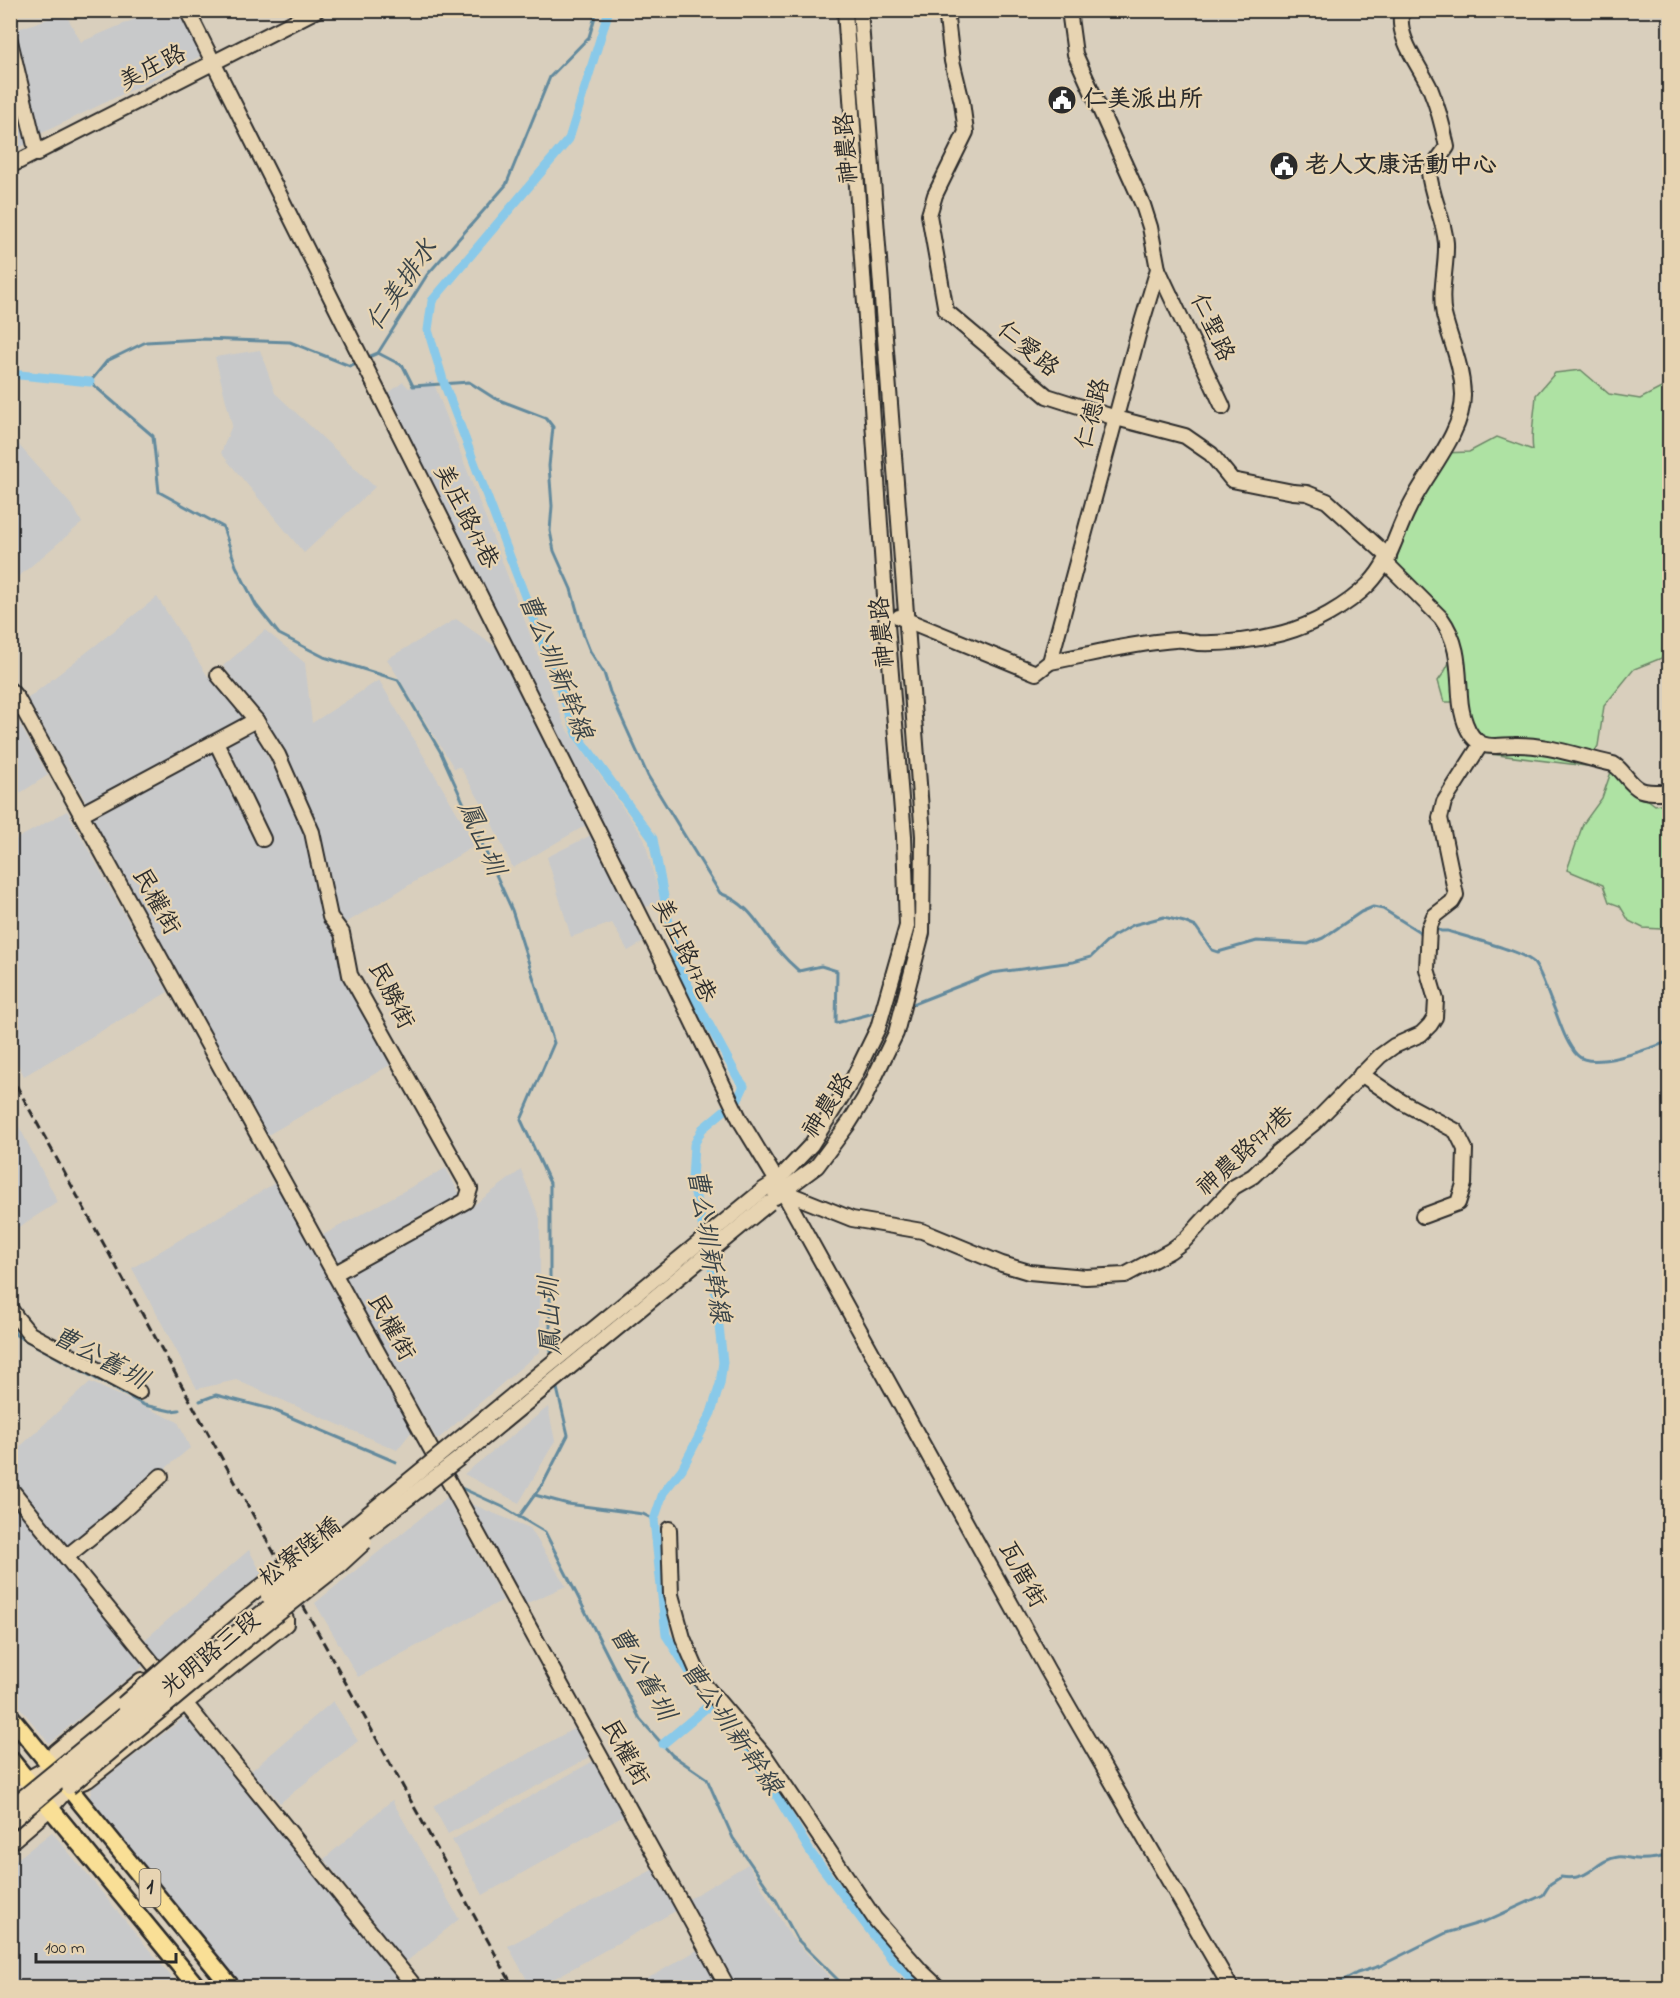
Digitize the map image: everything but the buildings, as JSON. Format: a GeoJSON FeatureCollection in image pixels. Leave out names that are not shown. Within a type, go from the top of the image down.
{"type":"FeatureCollection","features":[{"type":"Feature","properties":{"kind":"main road","name":"1"},"geometry":{"type":"LineString","coordinates":[[10,1716],[227,1986]]}},
{"type":"Feature","properties":{"kind":"main road","name":"1"},"geometry":{"type":"LineString","coordinates":[[10,1759],[198,1988]]}},
{"type":"Feature","properties":{"kind":"street","name":"美庄路17巷"},"geometry":{"type":"LineString","coordinates":[[187,10],[212,64],[663,961],[740,1120],[779,1186]]}},
{"type":"Feature","properties":{"kind":"street","name":"美庄路"},"geometry":{"type":"LineString","coordinates":[[10,166],[38,154],[317,10]]}},
{"type":"Feature","properties":{"kind":"street","name":"神農路"},"geometry":{"type":"LineString","coordinates":[[779,1186],[811,1145],[854,1077],[878,1028],[907,926],[904,836],[886,612],[845,10]]}},
{"type":"Feature","properties":{"kind":"street","name":"神農路"},"geometry":{"type":"LineString","coordinates":[[766,1196],[779,1186],[817,1166],[864,1099],[896,1034],[922,933],[923,836],[860,10]]}},
{"type":"Feature","properties":{"kind":"street","name":"仁愛路"},"geometry":{"type":"LineString","coordinates":[[946,10],[952,61],[962,102],[966,132],[935,195],[929,214],[946,310],[1047,396],[1116,418],[1185,436],[1211,454],[1232,480],[1307,493],[1327,501],[1388,560],[1442,618],[1452,635],[1460,666],[1462,714],[1469,730],[1481,744]]}},
{"type":"Feature","properties":{"kind":"street","name":"仁德路"},"geometry":{"type":"LineString","coordinates":[[1050,662],[1158,269],[1143,205],[1075,54],[1069,10]]}},
{"type":"Feature","properties":{"kind":"street"},"geometry":{"type":"LineString","coordinates":[[886,612],[1036,674],[1050,662],[1122,647],[1180,639],[1196,643],[1246,641],[1286,632],[1324,618],[1368,585],[1388,560],[1409,507],[1449,439],[1459,418],[1463,396],[1458,357],[1444,314],[1446,245],[1444,224],[1430,183],[1429,172],[1447,147],[1441,119],[1430,87],[1415,63],[1402,28],[1402,10]]}},
{"type":"Feature","properties":{"kind":"street"},"geometry":{"type":"LineString","coordinates":[[10,41],[38,154]]}},
{"type":"Feature","properties":{"kind":"street","name":"仁聖路"},"geometry":{"type":"LineString","coordinates":[[1158,269],[1223,407]]}},
{"type":"Feature","properties":{"kind":"street","name":"民勝街"},"geometry":{"type":"LineString","coordinates":[[218,675],[256,720],[278,755],[312,832],[330,917],[342,933],[350,975],[470,1189],[466,1201],[334,1274]]}},
{"type":"Feature","properties":{"kind":"street","name":"民權街"},"geometry":{"type":"LineString","coordinates":[[10,690],[17,698],[728,1988]]}},
{"type":"Feature","properties":{"kind":"street"},"geometry":{"type":"LineString","coordinates":[[81,814],[256,720]]}},
{"type":"Feature","properties":{"kind":"street"},"geometry":{"type":"LineString","coordinates":[[216,742],[263,839]]}},
{"type":"Feature","properties":{"kind":"street"},"geometry":{"type":"LineString","coordinates":[[1481,744],[1537,746],[1613,764],[1619,767],[1634,786],[1642,791],[1670,792]]}},
{"type":"Feature","properties":{"kind":"street","name":"神農路971巷"},"geometry":{"type":"LineString","coordinates":[[779,1186],[852,1219],[922,1231],[1002,1264],[1029,1272],[1086,1277],[1125,1275],[1170,1251],[1185,1240],[1234,1187],[1252,1176],[1276,1153],[1314,1123],[1380,1056],[1394,1046],[1421,1034],[1430,1025],[1434,1017],[1436,1000],[1427,969],[1429,928],[1434,916],[1452,902],[1456,895],[1440,818],[1444,802],[1481,744]]}},
{"type":"Feature","properties":{"kind":"street"},"geometry":{"type":"LineString","coordinates":[[1361,1074],[1402,1102],[1456,1131],[1465,1149],[1464,1184],[1458,1203],[1423,1216]]}},
{"type":"Feature","properties":{"kind":"street","name":"瓦厝街"},"geometry":{"type":"LineString","coordinates":[[779,1186],[1048,1671],[1231,1988]]}},
{"type":"Feature","properties":{"kind":"street","name":"松寮陸橋"},"geometry":{"type":"LineString","coordinates":[[10,1824],[236,1633],[766,1196]]}},
{"type":"Feature","properties":{"kind":"street"},"geometry":{"type":"LineString","coordinates":[[10,1308],[30,1334],[139,1392]]}},
{"type":"Feature","properties":{"kind":"street","name":"松寮陸橋"},"geometry":{"type":"LineString","coordinates":[[51,1766],[219,1621],[301,1555],[453,1454]]}},
{"type":"Feature","properties":{"kind":"street","name":"松寮陸橋"},"geometry":{"type":"LineString","coordinates":[[69,1788],[245,1640],[340,1565],[453,1454]]}},
{"type":"Feature","properties":{"kind":"street","name":"松寮陸橋"},"geometry":{"type":"LineString","coordinates":[[10,1808],[453,1454]]}},
{"type":"Feature","properties":{"kind":"street"},"geometry":{"type":"LineString","coordinates":[[66,1557],[122,1512],[161,1476]]}},
{"type":"Feature","properties":{"kind":"street"},"geometry":{"type":"LineString","coordinates":[[10,1488],[416,1988]]}},
{"type":"Feature","properties":{"kind":"street"},"geometry":{"type":"LineString","coordinates":[[669,1528],[671,1594],[683,1638],[702,1682],[765,1756],[875,1918],[920,1970],[939,1988]]}},
{"type":"Feature","properties":{"kind":"street","name":"光明路三段"},"geometry":{"type":"LineString","coordinates":[[10,1793],[27,1779],[51,1766],[55,1752],[256,1584],[266,1589],[286,1620],[286,1624],[88,1780],[69,1788],[51,1808],[10,1844]]}},
{"type":"Feature","properties":{"kind":"shaded area"},"geometry":{"type":"Polygon","coordinates":[[[154,11],[181,11],[201,56],[40,134],[15,30],[65,13],[81,42],[154,11]]]}},
{"type":"Feature","properties":{"kind":"shaded area"},"geometry":{"type":"Polygon","coordinates":[[[10,71],[28,143],[11,152],[10,152],[10,71]]]}},
{"type":"Feature","properties":{"kind":"shaded area"},"geometry":{"type":"Polygon","coordinates":[[[260,350],[275,393],[375,487],[304,553],[221,453],[232,425],[215,357],[260,350]]]}},
{"type":"Feature","properties":{"kind":"shaded area"},"geometry":{"type":"Polygon","coordinates":[[[433,381],[565,726],[644,838],[661,903],[645,907],[386,395],[403,382],[409,388],[433,381]]]}},
{"type":"Feature","properties":{"kind":"shaded area"},"geometry":{"type":"Polygon","coordinates":[[[11,436],[74,508],[82,523],[11,583],[11,436]]]}},
{"type":"Feature","properties":{"kind":"shaded area"},"geometry":{"type":"Polygon","coordinates":[[[157,597],[207,675],[245,718],[86,802],[27,699],[157,597]]]}},
{"type":"Feature","properties":{"kind":"shaded area"},"geometry":{"type":"Polygon","coordinates":[[[456,619],[499,649],[588,824],[513,868],[486,811],[460,767],[454,768],[387,659],[456,619]]]}},
{"type":"Feature","properties":{"kind":"shaded area"},"geometry":{"type":"Polygon","coordinates":[[[265,630],[305,663],[312,723],[379,680],[476,845],[344,924],[332,914],[301,794],[255,706],[223,666],[265,630]]]}},
{"type":"Feature","properties":{"kind":"shaded area"},"geometry":{"type":"Polygon","coordinates":[[[12,710],[48,775],[11,799],[10,711],[12,710]]]}},
{"type":"Feature","properties":{"kind":"shaded area"},"geometry":{"type":"Polygon","coordinates":[[[253,729],[298,813],[312,854],[320,913],[338,938],[351,992],[390,1065],[266,1136],[88,816],[253,729]]]}},
{"type":"Feature","properties":{"kind":"shaded area"},"geometry":{"type":"Polygon","coordinates":[[[67,811],[168,992],[24,1076],[11,1050],[11,842],[67,811]]]}},
{"type":"Feature","properties":{"kind":"shaded area"},"geometry":{"type":"Polygon","coordinates":[[[593,834],[645,941],[628,951],[612,923],[571,937],[547,857],[593,834]]]}},
{"type":"Feature","properties":{"kind":"shaded area"},"geometry":{"type":"Polygon","coordinates":[[[11,1111],[58,1202],[10,1232],[11,1111]]]}},
{"type":"Feature","properties":{"kind":"shaded area"},"geometry":{"type":"Polygon","coordinates":[[[446,1168],[460,1195],[338,1262],[323,1235],[446,1168]]]}},
{"type":"Feature","properties":{"kind":"shaded area"},"geometry":{"type":"Polygon","coordinates":[[[521,1170],[540,1219],[540,1351],[437,1440],[344,1278],[470,1208],[521,1170]]]}},
{"type":"Feature","properties":{"kind":"shaded area"},"geometry":{"type":"Polygon","coordinates":[[[275,1183],[412,1431],[397,1450],[236,1380],[197,1389],[132,1268],[275,1183]]]}},
{"type":"Feature","properties":{"kind":"shaded area"},"geometry":{"type":"Polygon","coordinates":[[[90,1382],[178,1422],[190,1448],[70,1548],[11,1477],[11,1455],[90,1382]]]}},
{"type":"Feature","properties":{"kind":"shaded area"},"geometry":{"type":"Polygon","coordinates":[[[548,1407],[555,1441],[519,1503],[464,1474],[548,1407]]]}},
{"type":"Feature","properties":{"kind":"shaded area"},"geometry":{"type":"Polygon","coordinates":[[[447,1497],[503,1600],[358,1677],[315,1603],[447,1497]]]}},
{"type":"Feature","properties":{"kind":"shaded area"},"geometry":{"type":"Polygon","coordinates":[[[10,1498],[146,1664],[49,1743],[11,1697],[10,1498]]]}},
{"type":"Feature","properties":{"kind":"shaded area"},"geometry":{"type":"Polygon","coordinates":[[[466,1502],[530,1528],[566,1586],[525,1604],[466,1502]]]}},
{"type":"Feature","properties":{"kind":"shaded area"},"geometry":{"type":"Polygon","coordinates":[[[249,1550],[262,1574],[156,1663],[141,1643],[249,1550]]]}},
{"type":"Feature","properties":{"kind":"shaded area"},"geometry":{"type":"Polygon","coordinates":[[[333,1701],[358,1741],[280,1803],[251,1771],[333,1701]]]}},
{"type":"Feature","properties":{"kind":"shaded area"},"geometry":{"type":"Polygon","coordinates":[[[185,1717],[406,1987],[242,1987],[88,1803],[92,1788],[185,1717]]]}},
{"type":"Feature","properties":{"kind":"shaded area"},"geometry":{"type":"Polygon","coordinates":[[[575,1728],[590,1757],[448,1834],[433,1806],[575,1728]]]}},
{"type":"Feature","properties":{"kind":"shaded area"},"geometry":{"type":"Polygon","coordinates":[[[597,1759],[627,1814],[483,1895],[452,1840],[597,1759]]]}},
{"type":"Feature","properties":{"kind":"shaded area"},"geometry":{"type":"Polygon","coordinates":[[[392,1800],[459,1919],[406,1962],[324,1859],[392,1800]]]}},
{"type":"Feature","properties":{"kind":"shaded area"},"geometry":{"type":"Polygon","coordinates":[[[52,1832],[180,1987],[11,1987],[11,1864],[52,1832]]]}},
{"type":"Feature","properties":{"kind":"shaded area"},"geometry":{"type":"Polygon","coordinates":[[[748,1864],[791,1937],[839,1987],[735,1987],[687,1900],[748,1864]]]}},
{"type":"Feature","properties":{"kind":"shaded area"},"geometry":{"type":"Polygon","coordinates":[[[656,1868],[679,1909],[539,1987],[531,1987],[508,1946],[656,1868]]]}},
{"type":"Feature","properties":{"kind":"shaded area"},"geometry":{"type":"Polygon","coordinates":[[[701,1948],[719,1984],[718,1988],[631,1988],[701,1948]]]}},
{"type":"Feature","properties":{"kind":"green space"},"geometry":{"type":"Polygon","coordinates":[[[1581,370],[1609,394],[1640,399],[1669,384],[1669,655],[1634,669],[1604,706],[1598,746],[1586,766],[1474,752],[1463,734],[1459,702],[1444,702],[1438,681],[1450,658],[1452,647],[1448,634],[1426,604],[1393,570],[1408,524],[1443,453],[1469,452],[1497,437],[1533,450],[1532,429],[1536,395],[1555,373],[1581,370]]]}},
{"type":"Feature","properties":{"kind":"green space"},"geometry":{"type":"Polygon","coordinates":[[[1611,772],[1655,805],[1669,802],[1669,935],[1661,929],[1643,928],[1629,921],[1620,906],[1609,902],[1603,885],[1567,870],[1583,824],[1602,798],[1611,772]]]}},
{"type":"Feature","properties":{"kind":"waterway","name":"仁美排水"},"geometry":{"type":"LineString","coordinates":[[366,358],[378,353],[427,275],[506,185],[550,77],[589,37],[597,10]]}},
{"type":"Feature","properties":{"kind":"waterway","name":"曹公圳新幹線"},"geometry":{"type":"LineString","coordinates":[[609,10],[569,139],[432,301],[428,330],[444,383],[578,736],[653,839],[677,965],[744,1086],[738,1099],[702,1129],[694,1145],[692,1180],[713,1272],[723,1362],[720,1384],[711,1413],[682,1469],[663,1493],[654,1520],[666,1635],[698,1685]]}},
{"type":"Feature","properties":{"kind":"waterway","name":"鳳山圳"},"geometry":{"type":"LineString","coordinates":[[358,362],[350,366],[290,342],[201,339],[146,342],[107,361],[90,382],[153,436],[159,492],[223,527],[236,566],[256,605],[279,634],[324,657],[398,680],[440,751],[512,910],[554,1043],[521,1120],[550,1183],[550,1346],[552,1357]]}},
{"type":"Feature","properties":{"kind":"waterway"},"geometry":{"type":"LineString","coordinates":[[378,353],[403,366],[413,386],[469,382],[494,398],[546,418],[553,427],[549,466],[552,506],[550,531],[554,551],[571,589],[590,651],[604,673],[610,692],[648,776],[720,893],[748,911],[779,951],[799,971],[821,966],[837,971],[836,1023],[878,1012]]}},
{"type":"Feature","properties":{"kind":"waterway","name":"鳳山圳"},"geometry":{"type":"LineString","coordinates":[[10,374],[90,382]]}},
{"type":"Feature","properties":{"kind":"waterway"},"geometry":{"type":"LineString","coordinates":[[908,1006],[992,973],[1073,962],[1091,957],[1113,936],[1133,925],[1164,917],[1196,927],[1212,950],[1218,952],[1257,941],[1308,944],[1323,938],[1361,912],[1373,907],[1383,909],[1423,934]]}},
{"type":"Feature","properties":{"kind":"waterway"},"geometry":{"type":"LineString","coordinates":[[1433,927],[1507,949],[1534,963],[1569,1043],[1577,1055],[1585,1059],[1595,1061],[1622,1057],[1670,1041]]}},
{"type":"Feature","properties":{"kind":"waterway","name":"曹公舊圳"},"geometry":{"type":"LineString","coordinates":[[10,1325],[16,1335],[144,1405],[171,1411],[179,1410]]}},
{"type":"Feature","properties":{"kind":"waterway","name":"鳳山圳"},"geometry":{"type":"LineString","coordinates":[[519,1517],[544,1482],[568,1435],[556,1384]]}},
{"type":"Feature","properties":{"kind":"waterway","name":"曹公舊圳"},"geometry":{"type":"LineString","coordinates":[[200,1401],[216,1395],[271,1409],[396,1462]]}},
{"type":"Feature","properties":{"kind":"waterway","name":"曹公舊圳"},"geometry":{"type":"LineString","coordinates":[[457,1486],[503,1507],[545,1532],[640,1719],[672,1755],[707,1779],[733,1838],[776,1900],[797,1939],[846,1988]]}},
{"type":"Feature","properties":{"kind":"waterway"},"geometry":{"type":"LineString","coordinates":[[535,1495],[568,1504],[643,1514],[655,1520]]}},
{"type":"Feature","properties":{"kind":"waterway"},"geometry":{"type":"LineString","coordinates":[[663,1744],[713,1702]]}},
{"type":"Feature","properties":{"kind":"waterway","name":"曹公圳新幹線"},"geometry":{"type":"LineString","coordinates":[[740,1734],[811,1853],[891,1958],[921,1988]]}},
{"type":"Feature","properties":{"kind":"waterway"},"geometry":{"type":"LineString","coordinates":[[1329,1988],[1446,1933],[1486,1921],[1543,1895],[1550,1884],[1561,1877],[1571,1878],[1586,1874],[1604,1862],[1618,1857],[1644,1859],[1670,1855]]}},
{"type":"Feature","properties":{"kind":"railway"},"geometry":{"type":"LineString","coordinates":[[10,1074],[514,1988]]}},
{"type":"Feature","properties":{"kind":"place","name":"仁美派出所"},"geometry":{"type":"Point","coordinates":[1062,100]}},
{"type":"Feature","properties":{"kind":"place","name":"老人文康活動中心"},"geometry":{"type":"Point","coordinates":[1284,166]}}]}
